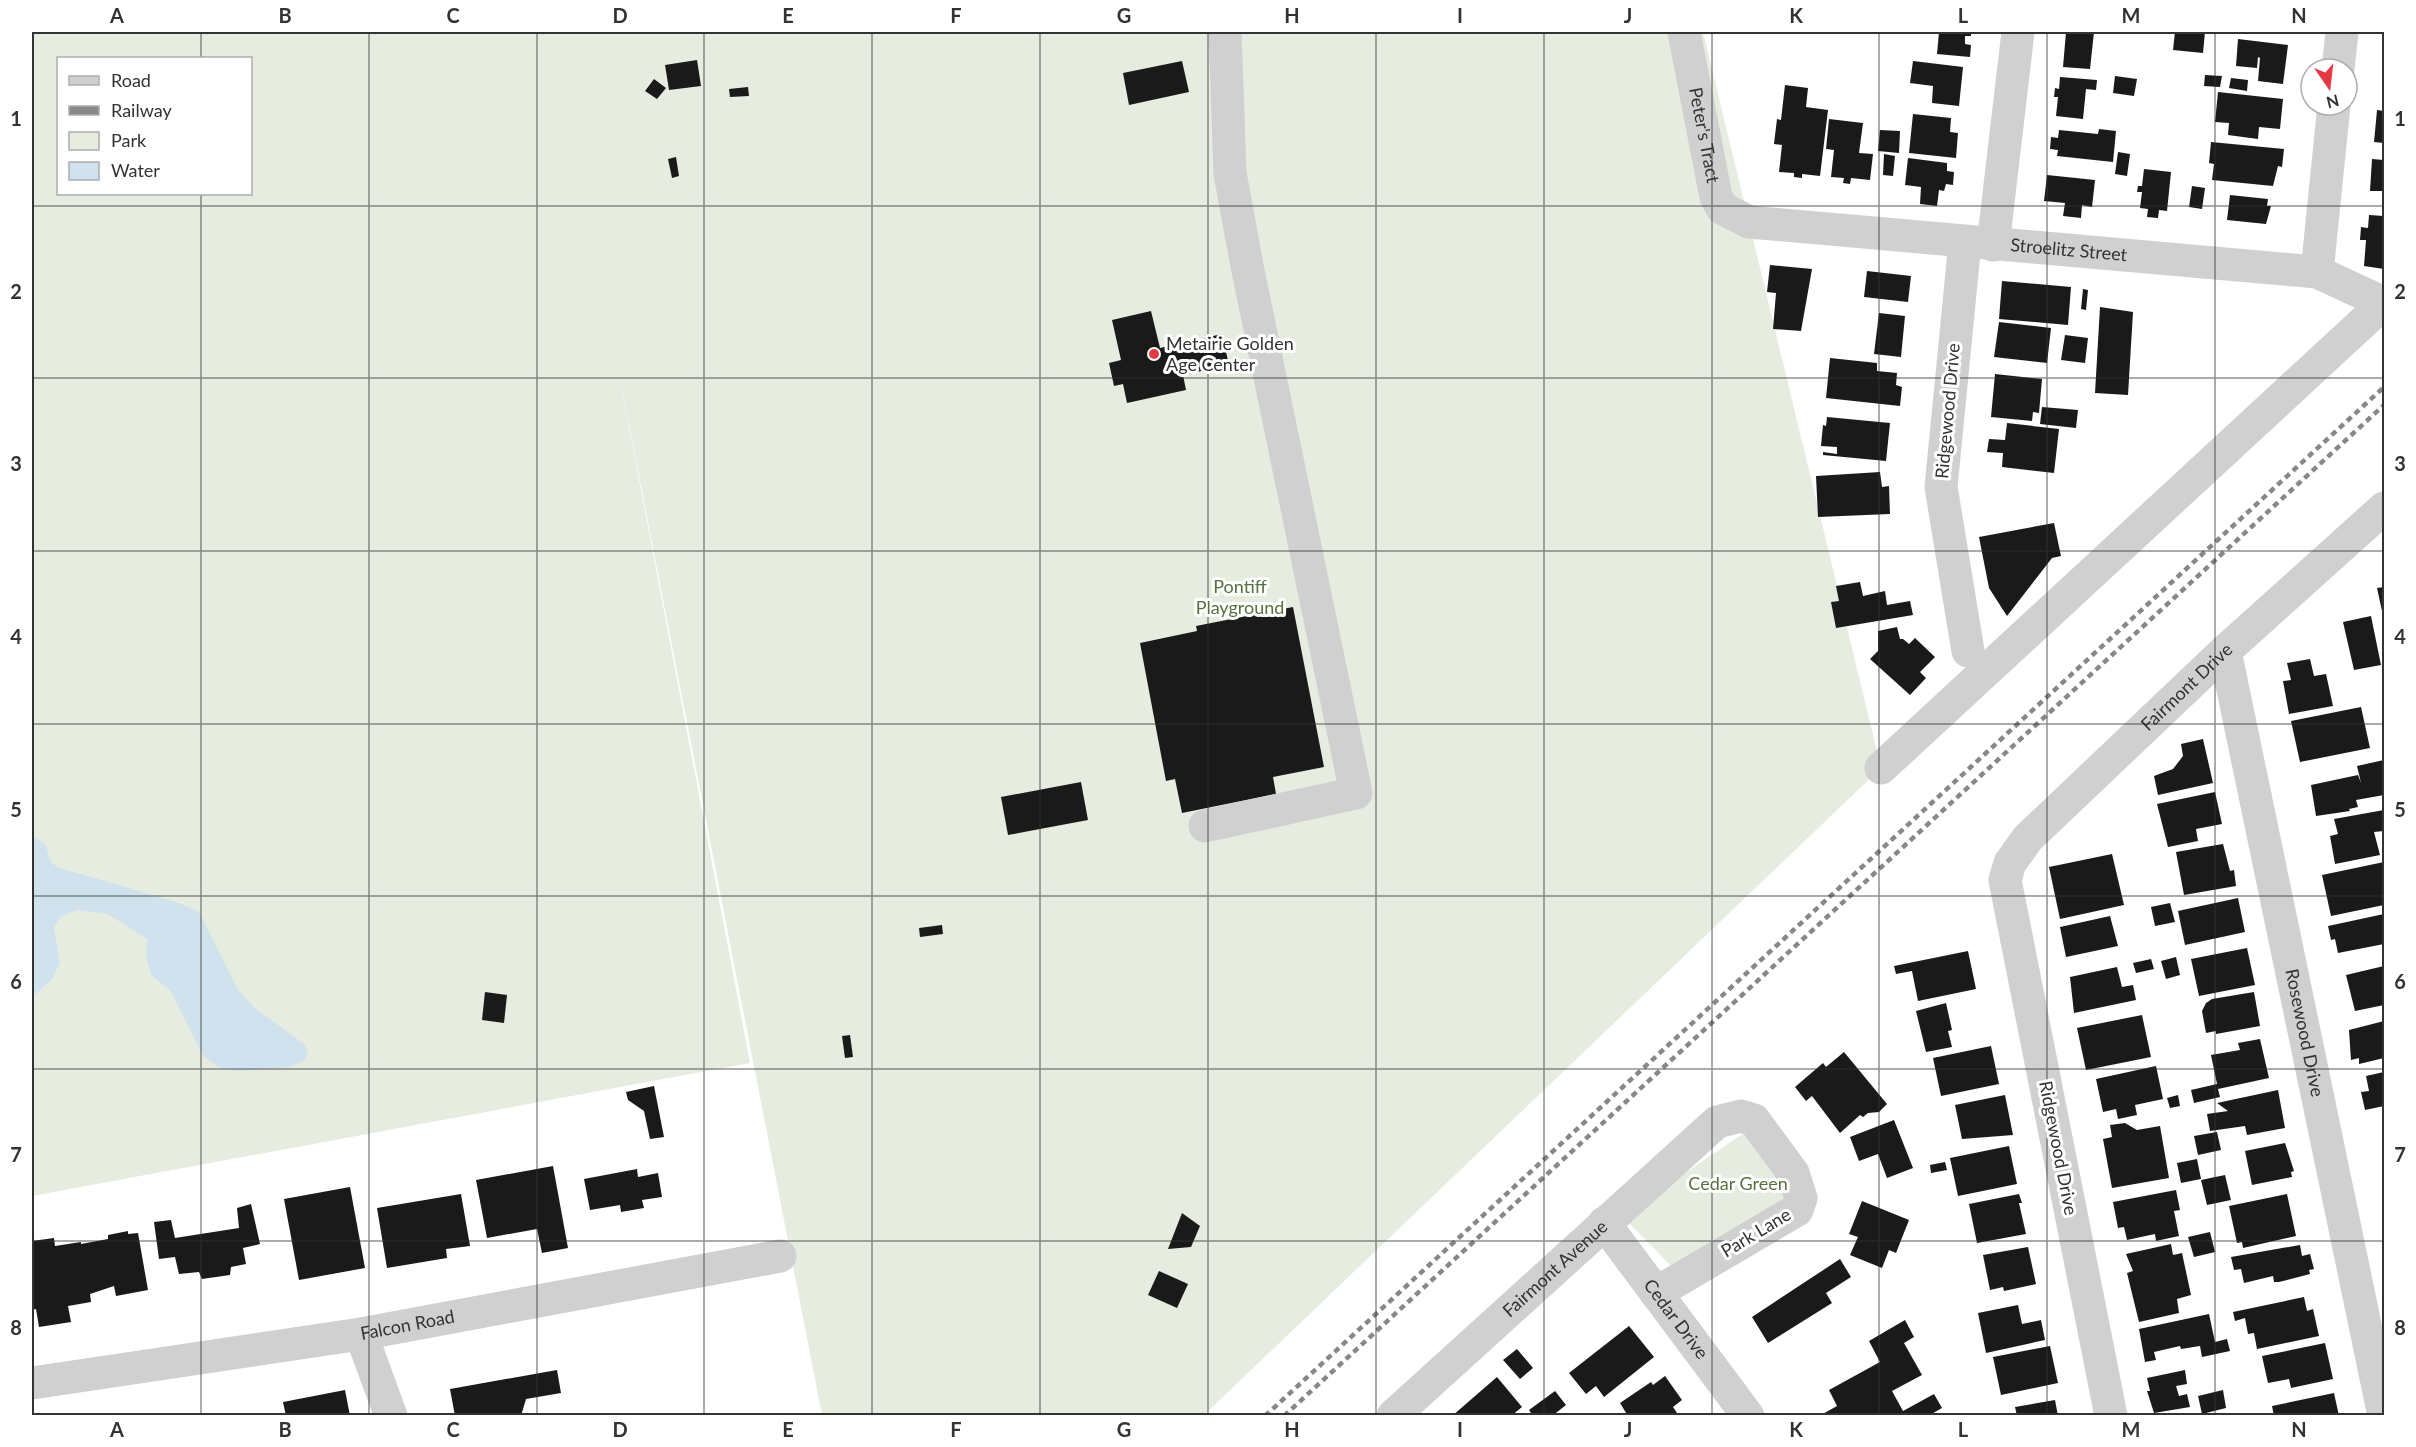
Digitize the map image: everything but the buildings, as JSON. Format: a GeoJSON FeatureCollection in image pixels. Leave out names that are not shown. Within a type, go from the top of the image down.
{"type":"FeatureCollection","features":[{"type":"Feature","properties":{"kind":"street"},"geometry":{"type":"LineString","coordinates":[[1205,826],[1356,793],[1232,185],[1225,32]]}},
{"type":"Feature","properties":{"kind":"street","name":"Peter's Tract"},"geometry":{"type":"LineString","coordinates":[[1683,32],[1716,197],[1722,208],[1749,222]]}},
{"type":"Feature","properties":{"kind":"street","name":"Ridgewood Drive"},"geometry":{"type":"LineString","coordinates":[[1968,651],[1941,487],[1979,244],[2018,32]]}},
{"type":"Feature","properties":{"kind":"street"},"geometry":{"type":"LineString","coordinates":[[2339,57],[2342,32]]}},
{"type":"Feature","properties":{"kind":"street"},"geometry":{"type":"LineString","coordinates":[[2317,272],[2333,117]]}},
{"type":"Feature","properties":{"kind":"street","name":"Stroelitz Street"},"geometry":{"type":"LineString","coordinates":[[1749,222],[2317,272],[2385,303]]}},
{"type":"Feature","properties":{"kind":"street"},"geometry":{"type":"LineString","coordinates":[[1881,768],[2385,303]]}},
{"type":"Feature","properties":{"kind":"street","name":"Fairmont Drive"},"geometry":{"type":"LineString","coordinates":[[2006,880],[2010,863],[2028,838],[2225,651],[2385,508]]}},
{"type":"Feature","properties":{"kind":"street","name":"Rosewood Drive"},"geometry":{"type":"LineString","coordinates":[[2225,651],[2384,1416]]}},
{"type":"Feature","properties":{"kind":"street","name":"Ridgewood Drive"},"geometry":{"type":"LineString","coordinates":[[2006,880],[2111,1416]]}},
{"type":"Feature","properties":{"kind":"street","name":"Park Lane"},"geometry":{"type":"LineString","coordinates":[[1656,1293],[1797,1210],[1801,1198],[1793,1173],[1754,1120],[1740,1116],[1717,1122]]}},
{"type":"Feature","properties":{"kind":"street","name":"Fairmont Avenue"},"geometry":{"type":"LineString","coordinates":[[1393,1416],[1717,1122]]}},
{"type":"Feature","properties":{"kind":"street","name":"Cedar Drive"},"geometry":{"type":"LineString","coordinates":[[1604,1223],[1748,1416]]}},
{"type":"Feature","properties":{"kind":"street","name":"Falcon Road"},"geometry":{"type":"LineString","coordinates":[[32,1383],[361,1334],[780,1256]]}},
{"type":"Feature","properties":{"kind":"street"},"geometry":{"type":"LineString","coordinates":[[361,1334],[391,1416]]}},
{"type":"Feature","properties":{"kind":"green space","name":"Pontiff Playground"},"geometry":{"type":"Polygon","coordinates":[[[32,32],[1703,32],[1881,768],[1204,1415],[822,1415],[614,348],[750,1063],[32,1196],[32,32]]]}},
{"type":"Feature","properties":{"kind":"green space","name":"Cedar Green"},"geometry":{"type":"Polygon","coordinates":[[[1744,1133],[1772,1161],[1787,1198],[1674,1269],[1622,1216],[1744,1133]]]}},
{"type":"Feature","properties":{"kind":"water"},"geometry":{"type":"Polygon","coordinates":[[[32,836],[46,845],[50,861],[57,867],[176,902],[199,912],[238,990],[255,1008],[304,1044],[308,1053],[305,1060],[290,1067],[241,1071],[220,1068],[203,1056],[170,990],[151,975],[146,955],[147,939],[108,914],[77,910],[60,917],[54,928],[60,963],[52,979],[32,997],[32,836]]]}},
{"type":"Feature","properties":{"kind":"railway"},"geometry":{"type":"LineString","coordinates":[[1265,1416],[2384,387]]}},
{"type":"Feature","properties":{"kind":"railway"},"geometry":{"type":"LineString","coordinates":[[1284,1416],[2384,405]]}},
{"type":"Feature","properties":{"kind":"place","name":"Metairie Golden Age Center"},"geometry":{"type":"Point","coordinates":[1154,354]}}]}
